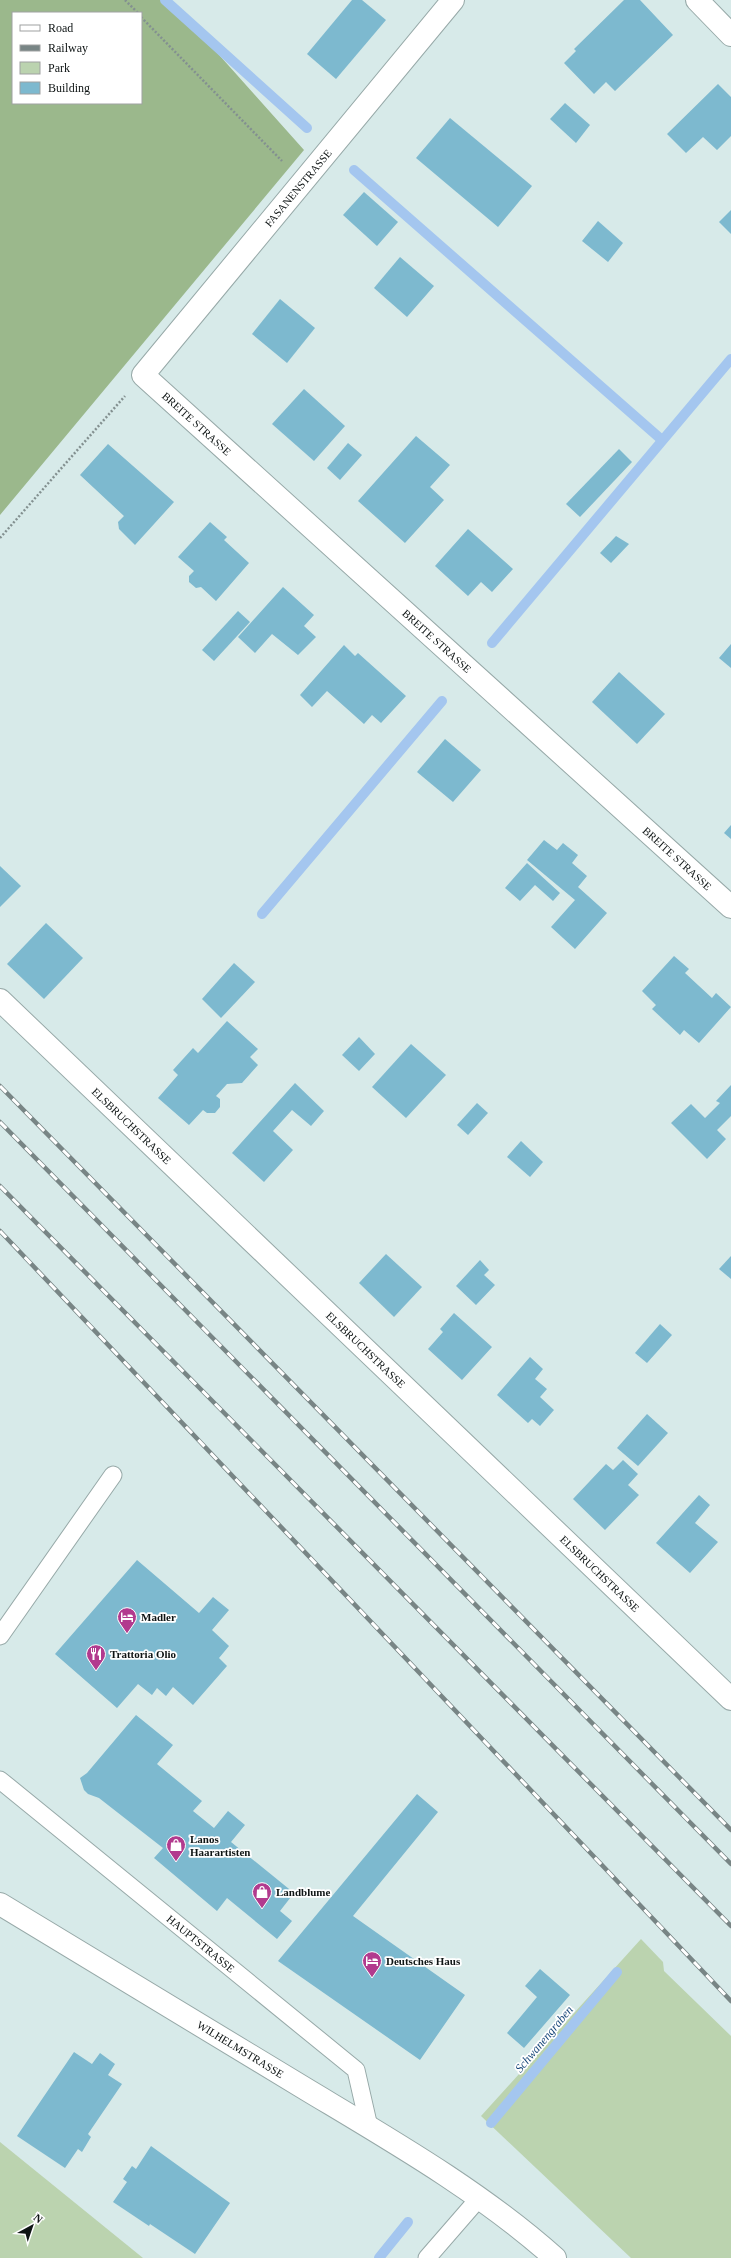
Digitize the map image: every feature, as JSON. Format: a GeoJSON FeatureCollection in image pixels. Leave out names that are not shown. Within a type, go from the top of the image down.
{"type":"FeatureCollection","features":[{"type":"Feature","properties":{"kind":"street","name":"FASANENSTRASSE"},"geometry":{"type":"LineString","coordinates":[[143,374],[303,183],[453,0]]}},
{"type":"Feature","properties":{"kind":"street"},"geometry":{"type":"LineString","coordinates":[[697,0],[731,34]]}},
{"type":"Feature","properties":{"kind":"street","name":"BREITE STRASSE"},"geometry":{"type":"LineString","coordinates":[[143,374],[731,907]]}},
{"type":"Feature","properties":{"kind":"street","name":"ELSBRUCHSTRASSE"},"geometry":{"type":"LineString","coordinates":[[0,1000],[731,1699]]}},
{"type":"Feature","properties":{"kind":"street","name":"WILHELMSTRASSE"},"geometry":{"type":"LineString","coordinates":[[0,1904],[369,2127],[480,2197],[529,2235],[555,2258]]}},
{"type":"Feature","properties":{"kind":"lane"},"geometry":{"type":"LineString","coordinates":[[0,1636],[113,1475]]}},
{"type":"Feature","properties":{"kind":"lane","name":"HAUPTSTRASSE"},"geometry":{"type":"LineString","coordinates":[[6,1785],[356,2070],[369,2127]]}},
{"type":"Feature","properties":{"kind":"lane"},"geometry":{"type":"LineString","coordinates":[[427,2258],[480,2197]]}},
{"type":"Feature","properties":{"kind":"path"},"geometry":{"type":"LineString","coordinates":[[125,0],[137,12]]}},
{"type":"Feature","properties":{"kind":"path"},"geometry":{"type":"LineString","coordinates":[[142,18],[303,183]]}},
{"type":"Feature","properties":{"kind":"path"},"geometry":{"type":"LineString","coordinates":[[0,538],[143,374]]}},
{"type":"Feature","properties":{"kind":"green space"},"geometry":{"type":"Polygon","coordinates":[[[0,0],[170,0],[304,150],[0,515],[0,0]]]}},
{"type":"Feature","properties":{"kind":"green space"},"geometry":{"type":"Polygon","coordinates":[[[641,1939],[663,1962],[664,1971],[731,2036],[731,2258],[631,2258],[481,2116],[641,1939]]]}},
{"type":"Feature","properties":{"kind":"green space"},"geometry":{"type":"Polygon","coordinates":[[[0,2142],[143,2258],[0,2258],[0,2142]]]}},
{"type":"Feature","properties":{"kind":"building"},"geometry":{"type":"Polygon","coordinates":[[[352,0],[362,0],[386,20],[336,79],[307,54],[352,0]]]}},
{"type":"Feature","properties":{"kind":"building"},"geometry":{"type":"Polygon","coordinates":[[[624,0],[640,0],[673,35],[615,91],[606,82],[594,94],[564,63],[576,51],[574,49],[624,0]]]}},
{"type":"Feature","properties":{"kind":"building"},"geometry":{"type":"Polygon","coordinates":[[[718,84],[731,97],[731,136],[717,150],[703,137],[686,153],[667,134],[718,84]]]}},
{"type":"Feature","properties":{"kind":"building"},"geometry":{"type":"Polygon","coordinates":[[[565,103],[590,125],[576,143],[550,119],[565,103]]]}},
{"type":"Feature","properties":{"kind":"building"},"geometry":{"type":"Polygon","coordinates":[[[450,118],[532,186],[498,227],[416,158],[450,118]]]}},
{"type":"Feature","properties":{"kind":"building"},"geometry":{"type":"Polygon","coordinates":[[[364,192],[398,222],[377,246],[343,215],[364,192]]]}},
{"type":"Feature","properties":{"kind":"building"},"geometry":{"type":"Polygon","coordinates":[[[731,210],[731,234],[719,222],[731,210]]]}},
{"type":"Feature","properties":{"kind":"building"},"geometry":{"type":"Polygon","coordinates":[[[598,221],[623,243],[608,262],[582,241],[598,221]]]}},
{"type":"Feature","properties":{"kind":"building"},"geometry":{"type":"Polygon","coordinates":[[[400,257],[434,286],[407,317],[374,288],[400,257]]]}},
{"type":"Feature","properties":{"kind":"building"},"geometry":{"type":"Polygon","coordinates":[[[280,299],[315,328],[287,363],[252,334],[280,299]]]}},
{"type":"Feature","properties":{"kind":"building"},"geometry":{"type":"Polygon","coordinates":[[[304,389],[345,426],[314,461],[272,424],[304,389]]]}},
{"type":"Feature","properties":{"kind":"building"},"geometry":{"type":"Polygon","coordinates":[[[416,436],[450,465],[430,487],[444,500],[405,543],[358,501],[416,436]]]}},
{"type":"Feature","properties":{"kind":"building"},"geometry":{"type":"Polygon","coordinates":[[[348,443],[362,455],[340,480],[327,468],[348,443]]]}},
{"type":"Feature","properties":{"kind":"building"},"geometry":{"type":"Polygon","coordinates":[[[108,444],[174,502],[135,545],[119,529],[118,522],[124,516],[80,475],[108,444]]]}},
{"type":"Feature","properties":{"kind":"building"},"geometry":{"type":"Polygon","coordinates":[[[619,449],[632,462],[580,517],[566,504],[619,449]]]}},
{"type":"Feature","properties":{"kind":"building"},"geometry":{"type":"Polygon","coordinates":[[[210,522],[227,537],[224,540],[249,563],[216,601],[201,587],[196,588],[189,582],[189,576],[194,571],[178,557],[210,522]]]}},
{"type":"Feature","properties":{"kind":"building"},"geometry":{"type":"Polygon","coordinates":[[[468,529],[513,569],[492,592],[481,582],[468,596],[435,566],[468,529]]]}},
{"type":"Feature","properties":{"kind":"building"},"geometry":{"type":"Polygon","coordinates":[[[616,536],[629,544],[611,563],[600,553],[616,536]]]}},
{"type":"Feature","properties":{"kind":"building"},"geometry":{"type":"Polygon","coordinates":[[[283,587],[314,615],[304,626],[316,637],[298,655],[272,634],[255,653],[238,637],[283,587]]]}},
{"type":"Feature","properties":{"kind":"building"},"geometry":{"type":"Polygon","coordinates":[[[238,611],[250,622],[214,661],[202,650],[238,611]]]}},
{"type":"Feature","properties":{"kind":"building"},"geometry":{"type":"Polygon","coordinates":[[[731,644],[731,668],[719,658],[731,644]]]}},
{"type":"Feature","properties":{"kind":"building"},"geometry":{"type":"Polygon","coordinates":[[[344,645],[355,656],[358,653],[406,696],[381,723],[372,715],[364,724],[327,691],[312,707],[300,695],[344,645]]]}},
{"type":"Feature","properties":{"kind":"building"},"geometry":{"type":"Polygon","coordinates":[[[619,672],[665,714],[637,744],[592,702],[619,672]]]}},
{"type":"Feature","properties":{"kind":"building"},"geometry":{"type":"Polygon","coordinates":[[[445,739],[481,770],[453,802],[417,772],[445,739]]]}},
{"type":"Feature","properties":{"kind":"building"},"geometry":{"type":"Polygon","coordinates":[[[731,825],[731,839],[724,833],[731,825]]]}},
{"type":"Feature","properties":{"kind":"building"},"geometry":{"type":"Polygon","coordinates":[[[544,840],[557,850],[563,843],[578,855],[572,863],[587,876],[578,887],[607,913],[575,949],[551,927],[575,900],[527,860],[544,840]]]}},
{"type":"Feature","properties":{"kind":"building"},"geometry":{"type":"Polygon","coordinates":[[[527,863],[560,893],[553,901],[535,885],[520,901],[505,888],[527,863]]]}},
{"type":"Feature","properties":{"kind":"building"},"geometry":{"type":"Polygon","coordinates":[[[0,866],[21,886],[0,907],[0,866]]]}},
{"type":"Feature","properties":{"kind":"building"},"geometry":{"type":"Polygon","coordinates":[[[46,923],[83,958],[44,999],[7,964],[46,923]]]}},
{"type":"Feature","properties":{"kind":"building"},"geometry":{"type":"Polygon","coordinates":[[[674,956],[689,969],[685,973],[712,998],[716,993],[731,1007],[699,1043],[684,1030],[680,1035],[652,1009],[656,1005],[642,991],[674,956]]]}},
{"type":"Feature","properties":{"kind":"building"},"geometry":{"type":"Polygon","coordinates":[[[234,963],[255,982],[221,1018],[202,999],[234,963]]]}},
{"type":"Feature","properties":{"kind":"building"},"geometry":{"type":"Polygon","coordinates":[[[227,1021],[258,1049],[250,1057],[258,1065],[242,1083],[227,1084],[216,1096],[220,1099],[220,1107],[215,1113],[207,1113],[203,1110],[189,1125],[158,1098],[178,1075],[173,1070],[193,1048],[198,1053],[227,1021]]]}},
{"type":"Feature","properties":{"kind":"building"},"geometry":{"type":"Polygon","coordinates":[[[359,1037],[375,1054],[359,1071],[342,1055],[359,1037]]]}},
{"type":"Feature","properties":{"kind":"building"},"geometry":{"type":"Polygon","coordinates":[[[411,1044],[446,1075],[406,1118],[372,1087],[411,1044]]]}},
{"type":"Feature","properties":{"kind":"building"},"geometry":{"type":"Polygon","coordinates":[[[295,1083],[324,1111],[311,1126],[292,1110],[273,1131],[293,1150],[264,1182],[232,1153],[295,1083]]]}},
{"type":"Feature","properties":{"kind":"building"},"geometry":{"type":"Polygon","coordinates":[[[731,1085],[731,1116],[717,1130],[726,1139],[707,1159],[671,1123],[691,1104],[705,1118],[720,1103],[716,1101],[731,1085]]]}},
{"type":"Feature","properties":{"kind":"building"},"geometry":{"type":"Polygon","coordinates":[[[477,1103],[488,1113],[468,1135],[457,1125],[477,1103]]]}},
{"type":"Feature","properties":{"kind":"building"},"geometry":{"type":"Polygon","coordinates":[[[521,1141],[543,1162],[530,1177],[507,1157],[521,1141]]]}},
{"type":"Feature","properties":{"kind":"building"},"geometry":{"type":"Polygon","coordinates":[[[386,1254],[422,1287],[394,1317],[359,1283],[386,1254]]]}},
{"type":"Feature","properties":{"kind":"building"},"geometry":{"type":"Polygon","coordinates":[[[731,1256],[731,1279],[719,1269],[731,1256]]]}},
{"type":"Feature","properties":{"kind":"building"},"geometry":{"type":"Polygon","coordinates":[[[480,1260],[489,1270],[484,1275],[495,1285],[476,1305],[456,1286],[480,1260]]]}},
{"type":"Feature","properties":{"kind":"building"},"geometry":{"type":"Polygon","coordinates":[[[454,1313],[492,1347],[462,1380],[428,1349],[443,1332],[440,1329],[454,1313]]]}},
{"type":"Feature","properties":{"kind":"building"},"geometry":{"type":"Polygon","coordinates":[[[660,1324],[672,1335],[647,1363],[635,1353],[660,1324]]]}},
{"type":"Feature","properties":{"kind":"building"},"geometry":{"type":"Polygon","coordinates":[[[530,1357],[543,1369],[535,1379],[547,1389],[540,1397],[554,1410],[540,1426],[532,1419],[528,1423],[497,1395],[530,1357]]]}},
{"type":"Feature","properties":{"kind":"building"},"geometry":{"type":"Polygon","coordinates":[[[647,1414],[668,1433],[638,1466],[617,1448],[647,1414]]]}},
{"type":"Feature","properties":{"kind":"building"},"geometry":{"type":"Polygon","coordinates":[[[623,1460],[638,1474],[628,1485],[639,1495],[605,1530],[573,1499],[606,1464],[613,1470],[623,1460]]]}},
{"type":"Feature","properties":{"kind":"building"},"geometry":{"type":"Polygon","coordinates":[[[699,1495],[710,1505],[695,1523],[718,1542],[690,1573],[656,1543],[699,1495]]]}},
{"type":"Feature","properties":{"kind":"building","name":"Madler"},"geometry":{"type":"Polygon","coordinates":[[[137,1560],[199,1613],[213,1597],[229,1610],[212,1630],[229,1646],[219,1658],[227,1666],[193,1705],[173,1687],[166,1696],[157,1688],[152,1695],[138,1684],[117,1708],[55,1654],[137,1560]]]}},
{"type":"Feature","properties":{"kind":"building"},"geometry":{"type":"Polygon","coordinates":[[[136,1715],[173,1745],[157,1764],[202,1801],[193,1811],[214,1828],[228,1811],[245,1825],[231,1842],[294,1893],[280,1911],[292,1921],[277,1939],[227,1898],[217,1911],[154,1858],[163,1848],[99,1798],[88,1794],[84,1790],[80,1778],[87,1773],[136,1715]]]}},
{"type":"Feature","properties":{"kind":"building","name":"Deutsches Haus"},"geometry":{"type":"Polygon","coordinates":[[[417,1794],[438,1812],[353,1916],[465,1995],[420,2060],[278,1961],[417,1794]]]}},
{"type":"Feature","properties":{"kind":"building"},"geometry":{"type":"Polygon","coordinates":[[[540,1969],[570,1995],[524,2048],[507,2033],[537,1997],[525,1986],[540,1969]]]}},
{"type":"Feature","properties":{"kind":"building"},"geometry":{"type":"Polygon","coordinates":[[[74,2052],[92,2064],[100,2053],[115,2064],[108,2075],[122,2084],[88,2134],[91,2137],[82,2152],[78,2149],[65,2168],[17,2136],[74,2052]]]}},
{"type":"Feature","properties":{"kind":"building"},"geometry":{"type":"Polygon","coordinates":[[[151,2146],[230,2203],[195,2254],[150,2224],[149,2226],[113,2202],[127,2182],[123,2179],[132,2166],[136,2169],[151,2146]]]}},
{"type":"Feature","properties":{"kind":"waterway"},"geometry":{"type":"LineString","coordinates":[[165,0],[307,128]]}},
{"type":"Feature","properties":{"kind":"waterway"},"geometry":{"type":"LineString","coordinates":[[354,170],[662,440]]}},
{"type":"Feature","properties":{"kind":"waterway"},"geometry":{"type":"LineString","coordinates":[[492,643],[731,359]]}},
{"type":"Feature","properties":{"kind":"waterway"},"geometry":{"type":"LineString","coordinates":[[262,914],[442,701]]}},
{"type":"Feature","properties":{"kind":"waterway","name":"Schwanengraben"},"geometry":{"type":"LineString","coordinates":[[491,2123],[617,1972]]}},
{"type":"Feature","properties":{"kind":"waterway","name":"Schwanengraben"},"geometry":{"type":"LineString","coordinates":[[379,2258],[408,2222]]}},
{"type":"Feature","properties":{"kind":"railway"},"geometry":{"type":"LineString","coordinates":[[0,1086],[731,1830]]}},
{"type":"Feature","properties":{"kind":"railway"},"geometry":{"type":"LineString","coordinates":[[0,1122],[731,1864]]}},
{"type":"Feature","properties":{"kind":"railway"},"geometry":{"type":"LineString","coordinates":[[0,1186],[731,1926]]}},
{"type":"Feature","properties":{"kind":"railway"},"geometry":{"type":"LineString","coordinates":[[0,1231],[731,2001]]}},
{"type":"Feature","properties":{"kind":"place","name":"Madler"},"geometry":{"type":"Point","coordinates":[127,1634]}},
{"type":"Feature","properties":{"kind":"place","name":"Trattoria Olio"},"geometry":{"type":"Point","coordinates":[96,1671]}},
{"type":"Feature","properties":{"kind":"place","name":"Lanos Haarartisten"},"geometry":{"type":"Point","coordinates":[176,1862]}},
{"type":"Feature","properties":{"kind":"place","name":"Landblume"},"geometry":{"type":"Point","coordinates":[262,1909]}},
{"type":"Feature","properties":{"kind":"place","name":"Deutsches Haus"},"geometry":{"type":"Point","coordinates":[372,1978]}}]}
